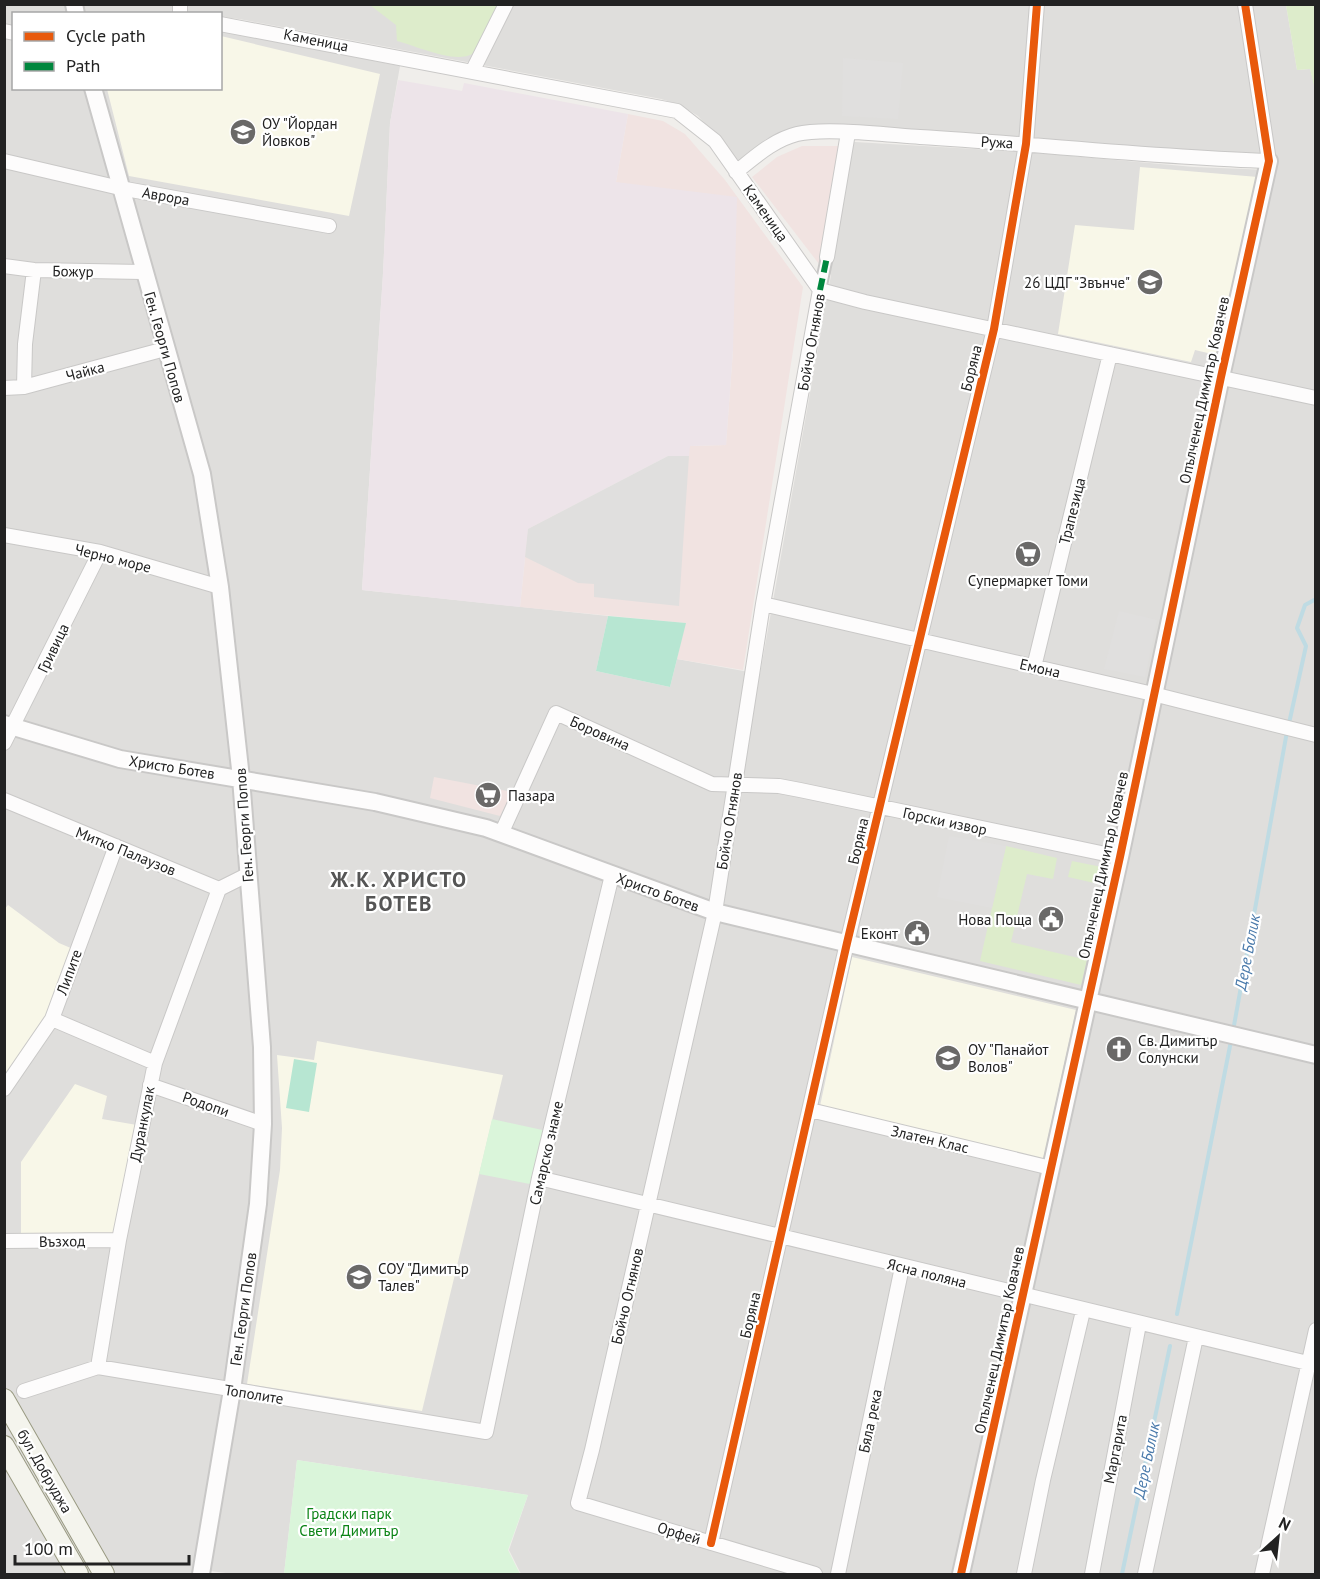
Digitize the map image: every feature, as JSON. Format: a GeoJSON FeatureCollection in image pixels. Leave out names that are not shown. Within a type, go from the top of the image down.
{"type":"FeatureCollection","features":[{"type":"Feature","properties":{"kind":"main road","name":"бул. Добруджа"},"geometry":{"type":"LineString","coordinates":[[4,1399],[104,1575]]}},
{"type":"Feature","properties":{"kind":"main road","name":"бул. Добруджа"},"geometry":{"type":"LineString","coordinates":[[4,1446],[78,1575]]}},
{"type":"Feature","properties":{"kind":"street"},"geometry":{"type":"LineString","coordinates":[[473,70],[506,4]]}},
{"type":"Feature","properties":{"kind":"street","name":"Боряна"},"geometry":{"type":"LineString","coordinates":[[711,1543],[847,943],[994,329],[1026,144],[1037,4]]}},
{"type":"Feature","properties":{"kind":"street"},"geometry":{"type":"LineString","coordinates":[[1245,4],[1269,161]]}},
{"type":"Feature","properties":{"kind":"street","name":"Каменица"},"geometry":{"type":"LineString","coordinates":[[222,24],[473,70],[677,111],[715,141],[820,290]]}},
{"type":"Feature","properties":{"kind":"street","name":"Ген. Георги Попов"},"geometry":{"type":"LineString","coordinates":[[94,90],[142,272],[202,474],[220,586],[242,778],[247,875],[262,1047],[263,1124],[258,1204],[232,1390],[201,1575]]}},
{"type":"Feature","properties":{"kind":"street","name":"Ружа"},"geometry":{"type":"LineString","coordinates":[[736,172],[770,146],[800,133],[848,133],[1026,144],[1194,159],[1269,161]]}},
{"type":"Feature","properties":{"kind":"street","name":"Бойчо Огнянов"},"geometry":{"type":"LineString","coordinates":[[578,1503],[715,912],[763,604],[848,133]]}},
{"type":"Feature","properties":{"kind":"street","name":"Аврора"},"geometry":{"type":"LineString","coordinates":[[4,161],[120,188],[329,226]]}},
{"type":"Feature","properties":{"kind":"street","name":"Опълченец Димитър Ковачев"},"geometry":{"type":"LineString","coordinates":[[961,1575],[1120,857],[1153,694],[1269,161]]}},
{"type":"Feature","properties":{"kind":"street","name":"Божур"},"geometry":{"type":"LineString","coordinates":[[4,266],[34,270],[142,272]]}},
{"type":"Feature","properties":{"kind":"street"},"geometry":{"type":"LineString","coordinates":[[24,387],[25,344],[34,270]]}},
{"type":"Feature","properties":{"kind":"street"},"geometry":{"type":"LineString","coordinates":[[820,290],[865,302],[1316,398]]}},
{"type":"Feature","properties":{"kind":"street","name":"Чайка"},"geometry":{"type":"LineString","coordinates":[[4,388],[24,387],[165,349]]}},
{"type":"Feature","properties":{"kind":"street","name":"Трапезица"},"geometry":{"type":"LineString","coordinates":[[1034,667],[1110,354]]}},
{"type":"Feature","properties":{"kind":"street","name":"Черно море"},"geometry":{"type":"LineString","coordinates":[[4,535],[100,552],[220,586]]}},
{"type":"Feature","properties":{"kind":"street","name":"Гривица"},"geometry":{"type":"LineString","coordinates":[[4,743],[10,725],[100,552]]}},
{"type":"Feature","properties":{"kind":"street","name":"Емона"},"geometry":{"type":"LineString","coordinates":[[763,604],[1153,694],[1310,733]]}},
{"type":"Feature","properties":{"kind":"street","name":"Боровина"},"geometry":{"type":"LineString","coordinates":[[501,834],[556,713],[712,784],[735,785]]}},
{"type":"Feature","properties":{"kind":"street","name":"Христо Ботев"},"geometry":{"type":"LineString","coordinates":[[10,725],[120,759],[384,804],[501,834],[715,912],[1316,1055]]}},
{"type":"Feature","properties":{"kind":"street","name":"Горски извор"},"geometry":{"type":"LineString","coordinates":[[735,785],[779,786],[1120,857]]}},
{"type":"Feature","properties":{"kind":"street","name":"Митко Палаузов"},"geometry":{"type":"LineString","coordinates":[[4,800],[219,889]]}},
{"type":"Feature","properties":{"kind":"street","name":"Липите"},"geometry":{"type":"LineString","coordinates":[[4,1089],[52,1020],[116,846]]}},
{"type":"Feature","properties":{"kind":"street"},"geometry":{"type":"LineString","coordinates":[[219,889],[247,875]]}},
{"type":"Feature","properties":{"kind":"street","name":"Самарско знаме"},"geometry":{"type":"LineString","coordinates":[[486,1432],[539,1178],[612,875]]}},
{"type":"Feature","properties":{"kind":"street","name":"Дуранкулак"},"geometry":{"type":"LineString","coordinates":[[98,1367],[119,1240],[154,1064],[219,889]]}},
{"type":"Feature","properties":{"kind":"street"},"geometry":{"type":"LineString","coordinates":[[52,1020],[154,1064]]}},
{"type":"Feature","properties":{"kind":"street","name":"Родопи"},"geometry":{"type":"LineString","coordinates":[[150,1085],[263,1124]]}},
{"type":"Feature","properties":{"kind":"street","name":"Златен Клас"},"geometry":{"type":"LineString","coordinates":[[810,1110],[1051,1168]]}},
{"type":"Feature","properties":{"kind":"street","name":"Ясна поляна"},"geometry":{"type":"LineString","coordinates":[[539,1178],[1083,1311],[1312,1364]]}},
{"type":"Feature","properties":{"kind":"street","name":"Възход"},"geometry":{"type":"LineString","coordinates":[[4,1241],[119,1240]]}},
{"type":"Feature","properties":{"kind":"street","name":"Бяла река"},"geometry":{"type":"LineString","coordinates":[[838,1575],[902,1267]]}},
{"type":"Feature","properties":{"kind":"street"},"geometry":{"type":"LineString","coordinates":[[1024,1575],[1043,1480],[1083,1311]]}},
{"type":"Feature","properties":{"kind":"street","name":"Маргарита"},"geometry":{"type":"LineString","coordinates":[[1092,1575],[1139,1324]]}},
{"type":"Feature","properties":{"kind":"street"},"geometry":{"type":"LineString","coordinates":[[1262,1575],[1312,1364],[1316,1330]]}},
{"type":"Feature","properties":{"kind":"street"},"geometry":{"type":"LineString","coordinates":[[1145,1575],[1196,1337]]}},
{"type":"Feature","properties":{"kind":"street","name":"Тополите"},"geometry":{"type":"LineString","coordinates":[[24,1391],[98,1367],[486,1432]]}},
{"type":"Feature","properties":{"kind":"street","name":"Орфей"},"geometry":{"type":"LineString","coordinates":[[578,1503],[815,1575]]}},
{"type":"Feature","properties":{"kind":"shaded area"},"geometry":{"type":"Polygon","coordinates":[[[5,5],[69,5],[71,12],[12,12],[12,90],[88,90],[197,476],[215,587],[234,769],[121,752],[5,716],[5,5]]]}},
{"type":"Feature","properties":{"kind":"shaded area"},"geometry":{"type":"Polygon","coordinates":[[[81,5],[1286,5],[1297,70],[1310,69],[1316,90],[1315,1574],[521,1574],[509,1550],[528,1495],[297,1460],[284,1574],[234,1574],[210,1571],[268,1204],[272,1122],[267,1047],[225,586],[99,90],[222,90],[222,31],[400,66],[390,123],[383,274],[362,590],[608,616],[596,671],[670,687],[677,659],[760,674],[831,275],[754,177],[855,142],[1026,152],[1194,167],[1270,170],[1194,152],[1027,137],[849,126],[799,126],[766,139],[739,161],[698,116],[680,105],[661,99],[222,17],[222,12],[82,12],[81,5]]]}},
{"type":"Feature","properties":{"kind":"shaded area","name":"ОУ \"Йордан Йовков\""},"geometry":{"type":"Polygon","coordinates":[[[222,36],[380,74],[349,216],[129,176],[107,90],[222,90],[222,36]]]}},
{"type":"Feature","properties":{"kind":"shaded area"},"geometry":{"type":"Polygon","coordinates":[[[843,58],[903,63],[898,119],[842,116],[843,58]]]}},
{"type":"Feature","properties":{"kind":"shaded area"},"geometry":{"type":"Polygon","coordinates":[[[398,80],[462,91],[464,83],[628,114],[616,182],[737,197],[733,350],[726,445],[690,446],[689,456],[668,456],[528,529],[520,607],[362,590],[383,274],[390,123],[398,80]]]}},
{"type":"Feature","properties":{"kind":"shaded area"},"geometry":{"type":"Polygon","coordinates":[[[628,114],[663,121],[685,134],[725,180],[803,287],[743,670],[677,659],[685,623],[520,607],[528,529],[690,446],[726,445],[733,350],[733,307],[616,182],[628,114]]]}},
{"type":"Feature","properties":{"kind":"shaded area"},"geometry":{"type":"Polygon","coordinates":[[[802,146],[841,146],[819,264],[752,177],[777,157],[802,146]]]}},
{"type":"Feature","properties":{"kind":"shaded area","name":"26 ЦДГ \"Звънче\""},"geometry":{"type":"Polygon","coordinates":[[[1140,167],[1258,177],[1216,355],[1195,350],[1191,362],[1058,334],[1075,225],[1134,230],[1140,167]]]}},
{"type":"Feature","properties":{"kind":"shaded area"},"geometry":{"type":"Polygon","coordinates":[[[668,456],[689,456],[679,606],[594,597],[594,584],[578,583],[525,557],[528,529],[668,456]]]}},
{"type":"Feature","properties":{"kind":"shaded area"},"geometry":{"type":"Polygon","coordinates":[[[1119,611],[1157,620],[1145,677],[1104,669],[1119,611]]]}},
{"type":"Feature","properties":{"kind":"shaded area"},"geometry":{"type":"Polygon","coordinates":[[[4,731],[237,783],[257,1048],[253,1204],[196,1574],[5,1574],[4,731]]]}},
{"type":"Feature","properties":{"kind":"shaded area"},"geometry":{"type":"Polygon","coordinates":[[[434,777],[512,792],[500,816],[430,798],[434,777]]]}},
{"type":"Feature","properties":{"kind":"shaded area"},"geometry":{"type":"Polygon","coordinates":[[[949,836],[1006,846],[992,908],[937,897],[949,836]]]}},
{"type":"Feature","properties":{"kind":"shaded area"},"geometry":{"type":"Polygon","coordinates":[[[8,905],[59,943],[73,949],[48,1015],[5,1081],[4,910],[8,905]]]}},
{"type":"Feature","properties":{"kind":"shaded area","name":"ОУ \"Панайот Волов\""},"geometry":{"type":"Polygon","coordinates":[[[852,957],[1076,1010],[1043,1160],[820,1106],[852,957]]]}},
{"type":"Feature","properties":{"kind":"shaded area","name":"СОУ \"Димитър Талев\""},"geometry":{"type":"Polygon","coordinates":[[[317,1041],[503,1075],[422,1411],[247,1384],[280,1170],[282,1128],[277,1055],[314,1060],[317,1041]]]}},
{"type":"Feature","properties":{"kind":"shaded area"},"geometry":{"type":"Polygon","coordinates":[[[75,1084],[107,1096],[102,1119],[137,1125],[114,1236],[21,1236],[21,1162],[75,1084]]]}},
{"type":"Feature","properties":{"kind":"green space"},"geometry":{"type":"Polygon","coordinates":[[[370,5],[500,5],[476,51],[460,57],[438,54],[397,41],[396,25],[370,5]]]}},
{"type":"Feature","properties":{"kind":"green space"},"geometry":{"type":"Polygon","coordinates":[[[1286,5],[1315,5],[1315,90],[1310,69],[1297,70],[1286,5]]]}},
{"type":"Feature","properties":{"kind":"green space"},"geometry":{"type":"Polygon","coordinates":[[[608,616],[686,623],[670,687],[596,671],[608,616]]]}},
{"type":"Feature","properties":{"kind":"green space"},"geometry":{"type":"Polygon","coordinates":[[[1006,846],[1057,858],[1053,879],[1027,874],[1011,942],[1087,960],[1081,985],[980,961],[1006,846]]]}},
{"type":"Feature","properties":{"kind":"green space"},"geometry":{"type":"Polygon","coordinates":[[[1072,861],[1107,868],[1103,885],[1068,877],[1072,861]]]}},
{"type":"Feature","properties":{"kind":"green space"},"geometry":{"type":"Polygon","coordinates":[[[294,1059],[317,1063],[309,1112],[286,1108],[294,1059]]]}},
{"type":"Feature","properties":{"kind":"green space"},"geometry":{"type":"Polygon","coordinates":[[[492,1119],[547,1131],[535,1185],[479,1174],[492,1119]]]}},
{"type":"Feature","properties":{"kind":"green space","name":"Градски парк Свети Димитър"},"geometry":{"type":"Polygon","coordinates":[[[297,1460],[528,1495],[508,1550],[520,1574],[284,1574],[297,1460]]]}},
{"type":"Feature","properties":{"kind":"waterway","name":"Дере Балик"},"geometry":{"type":"LineString","coordinates":[[1233,1031],[1286,737],[1306,646],[1297,628],[1305,605],[1316,599]]}},
{"type":"Feature","properties":{"kind":"waterway","name":"Дере Балик"},"geometry":{"type":"LineString","coordinates":[[1177,1314],[1231,1041]]}},
{"type":"Feature","properties":{"kind":"waterway","name":"Дере Балик"},"geometry":{"type":"LineString","coordinates":[[1122,1574],[1170,1346]]}},
{"type":"Feature","properties":{"kind":"marked path"},"geometry":{"type":"LineString","coordinates":[[820,290],[827,257]]}},
{"type":"Feature","properties":{"kind":"cycle path"},"geometry":{"type":"LineString","coordinates":[[711,1543],[847,943],[994,329],[1026,144],[1037,4]]}},
{"type":"Feature","properties":{"kind":"cycle path"},"geometry":{"type":"LineString","coordinates":[[961,1574],[1120,857],[1269,161],[1245,4]]}},
{"type":"Feature","properties":{"kind":"place","name":"ОУ \"Йордан Йовков\""},"geometry":{"type":"Point","coordinates":[243,132]}},
{"type":"Feature","properties":{"kind":"place","name":"26 ЦДГ \"Звънче\""},"geometry":{"type":"Point","coordinates":[1150,282]}},
{"type":"Feature","properties":{"kind":"place","name":"Супермаркет Томи"},"geometry":{"type":"Point","coordinates":[1028,554]}},
{"type":"Feature","properties":{"kind":"place","name":"Пазара"},"geometry":{"type":"Point","coordinates":[488,795]}},
{"type":"Feature","properties":{"kind":"place","name":"Нова Поща"},"geometry":{"type":"Point","coordinates":[1051,919]}},
{"type":"Feature","properties":{"kind":"place","name":"Еконт"},"geometry":{"type":"Point","coordinates":[917,933]}},
{"type":"Feature","properties":{"kind":"place","name":"Св. Димитър Солунски"},"geometry":{"type":"Point","coordinates":[1119,1049]}},
{"type":"Feature","properties":{"kind":"place","name":"ОУ \"Панайот Волов\""},"geometry":{"type":"Point","coordinates":[948,1058]}},
{"type":"Feature","properties":{"kind":"place","name":"СОУ \"Димитър Талев\""},"geometry":{"type":"Point","coordinates":[359,1277]}},
{"type":"Feature","properties":{"kind":"district","name":"Ж.К. ХРИСТО БОТЕВ"},"geometry":{"type":"Point","coordinates":[399,891]}}]}
